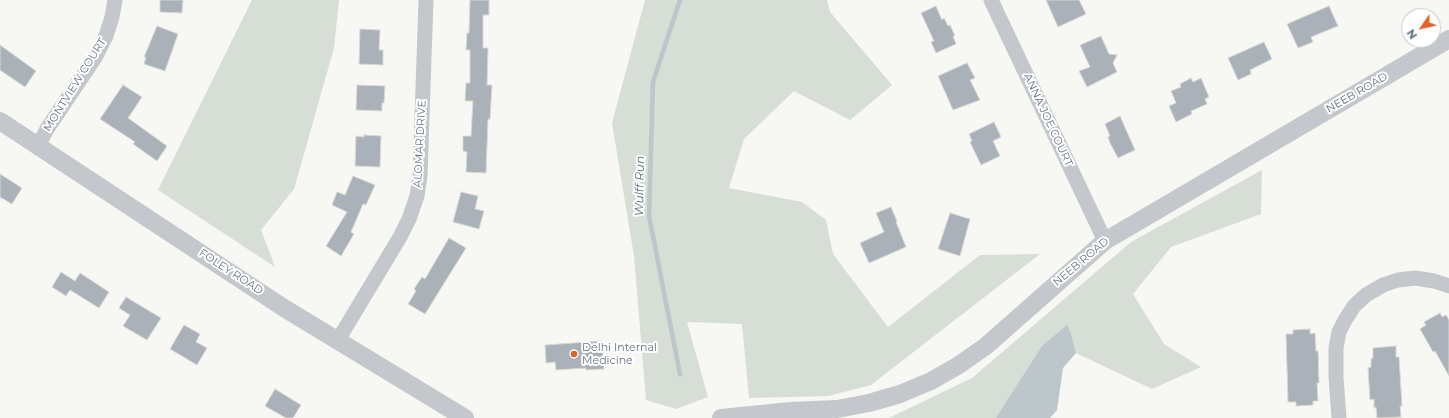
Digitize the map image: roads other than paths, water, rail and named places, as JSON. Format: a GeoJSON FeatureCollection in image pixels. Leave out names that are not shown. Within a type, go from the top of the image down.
{"type":"FeatureCollection","features":[{"type":"Feature","properties":{"kind":"street","name":"MONTVIEW COURT"},"geometry":{"type":"LineString","coordinates":[[38,146],[47,129],[96,56],[106,36],[112,17],[115,0]]}},
{"type":"Feature","properties":{"kind":"street","name":"ALOMAR DRIVE"},"geometry":{"type":"LineString","coordinates":[[338,340],[400,237],[409,219],[417,196],[420,176],[426,0]]}},
{"type":"Feature","properties":{"kind":"street","name":"ANNA JOE COURT"},"geometry":{"type":"LineString","coordinates":[[991,0],[1105,240]]}},
{"type":"Feature","properties":{"kind":"street","name":"NEEB ROAD"},"geometry":{"type":"LineString","coordinates":[[721,418],[791,411],[837,409],[869,403],[931,381],[960,365],[986,346],[1105,240],[1449,39]]}},
{"type":"Feature","properties":{"kind":"street","name":"FOLEY ROAD"},"geometry":{"type":"LineString","coordinates":[[0,121],[278,304],[465,418]]}},
{"type":"Feature","properties":{"kind":"street"},"geometry":{"type":"LineString","coordinates":[[1339,418],[1336,377],[1336,348],[1339,332],[1354,306],[1366,295],[1383,285],[1398,280],[1415,278],[1434,281],[1449,286]]}},
{"type":"Feature","properties":{"kind":"waterway","name":"Wulff Run"},"geometry":{"type":"LineString","coordinates":[[680,0],[653,82],[649,216],[680,374]]}},
{"type":"Feature","properties":{"kind":"place","name":"Delhi Internal Medicine"},"geometry":{"type":"Point","coordinates":[574,354]}}]}
